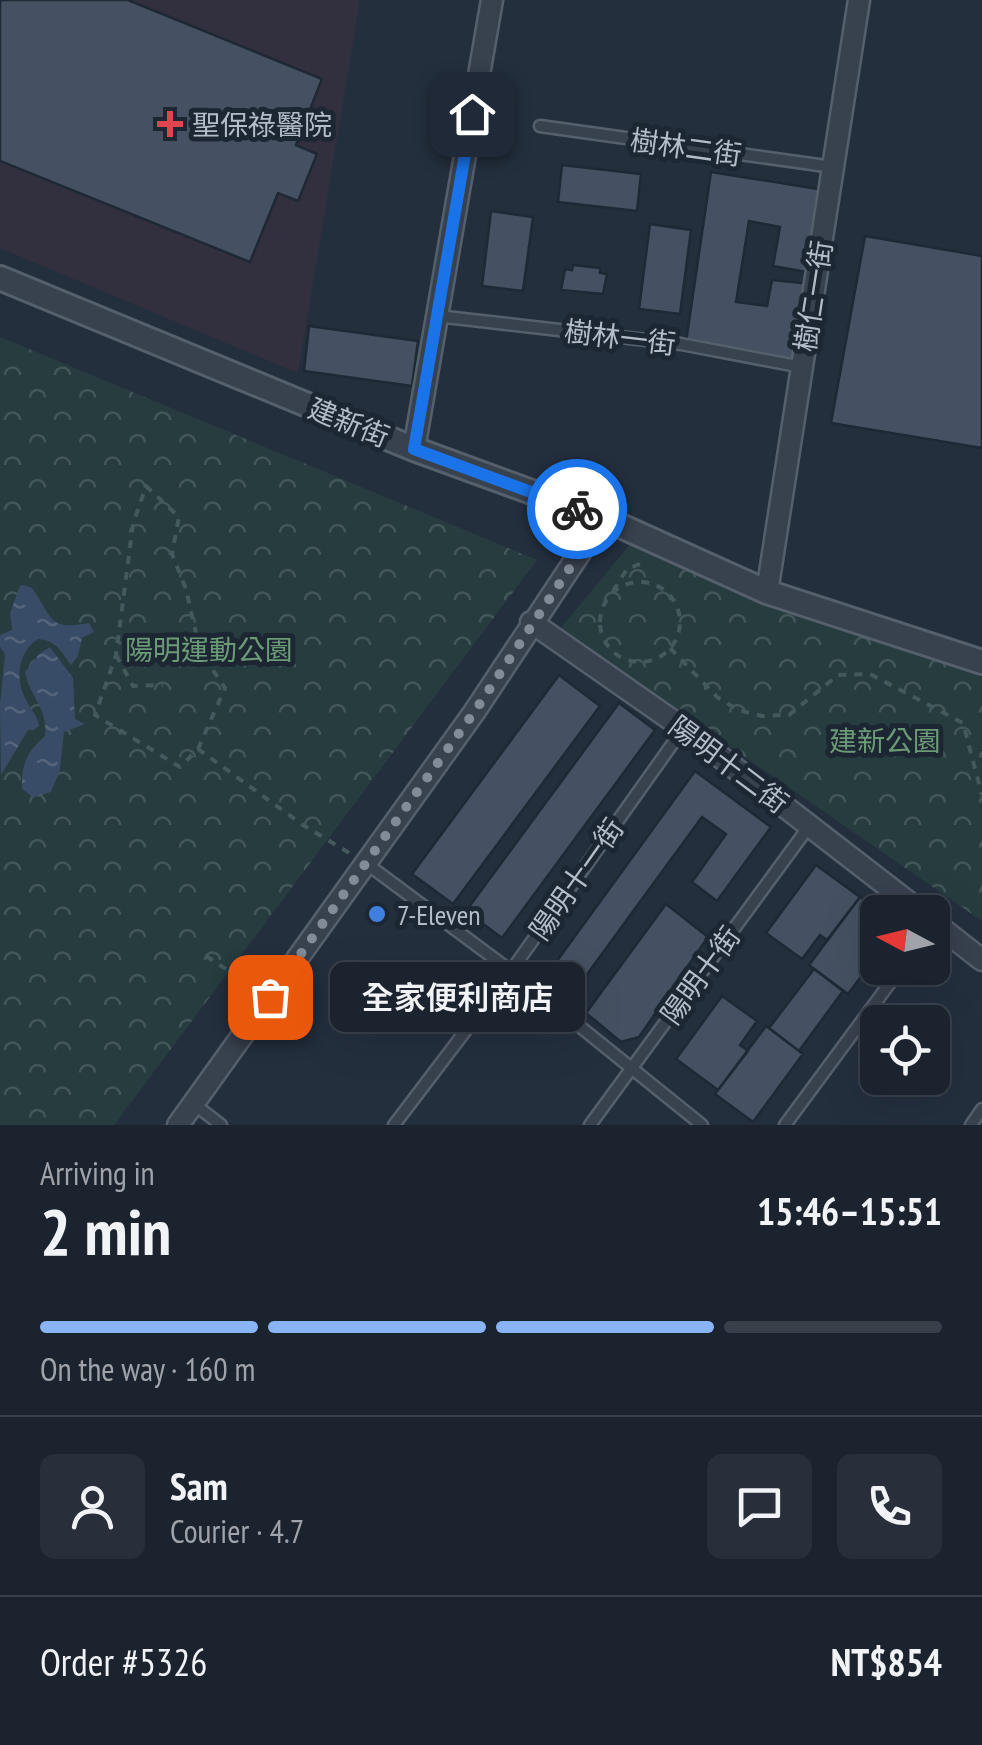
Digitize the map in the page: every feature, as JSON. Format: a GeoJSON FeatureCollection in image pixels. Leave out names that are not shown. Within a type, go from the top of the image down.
{"type":"FeatureCollection","features":[{"type":"Feature","properties":{"kind":"street"},"geometry":{"type":"LineString","coordinates":[[414,449],[492,0]]}},
{"type":"Feature","properties":{"kind":"street","name":"樹仁一街"},"geometry":{"type":"LineString","coordinates":[[767,592],[859,0]]}},
{"type":"Feature","properties":{"kind":"street","name":"建新街"},"geometry":{"type":"LineString","coordinates":[[0,278],[414,449],[603,518],[767,592],[982,662]]}},
{"type":"Feature","properties":{"kind":"street"},"geometry":{"type":"LineString","coordinates":[[178,1125],[368,864],[603,518]]}},
{"type":"Feature","properties":{"kind":"street","name":"陽明十二街"},"geometry":{"type":"LineString","coordinates":[[531,622],[683,728],[898,895]]}},
{"type":"Feature","properties":{"kind":"street","name":"陽明十二街"},"geometry":{"type":"LineString","coordinates":[[950,936],[982,960]]}},
{"type":"Feature","properties":{"kind":"lane","name":"樹林二街"},"geometry":{"type":"LineString","coordinates":[[540,126],[833,168]]}},
{"type":"Feature","properties":{"kind":"lane","name":"樹林一街"},"geometry":{"type":"LineString","coordinates":[[437,316],[680,344],[802,367]]}},
{"type":"Feature","properties":{"kind":"lane","name":"陽明十一街"},"geometry":{"type":"LineString","coordinates":[[394,1125],[510,971],[683,728]]}},
{"type":"Feature","properties":{"kind":"lane","name":"陽明十街"},"geometry":{"type":"LineString","coordinates":[[590,1125],[810,825]]}},
{"type":"Feature","properties":{"kind":"lane"},"geometry":{"type":"LineString","coordinates":[[368,864],[510,971],[702,1125]]}},
{"type":"Feature","properties":{"kind":"lane"},"geometry":{"type":"LineString","coordinates":[[785,1125],[889,985]]}},
{"type":"Feature","properties":{"kind":"lane"},"geometry":{"type":"LineString","coordinates":[[193,1104],[221,1125]]}},
{"type":"Feature","properties":{"kind":"lane"},"geometry":{"type":"LineString","coordinates":[[970,1125],[982,1109]]}},
{"type":"Feature","properties":{"kind":"path"},"geometry":{"type":"LineString","coordinates":[[146,486],[179,516],[172,554],[186,588],[200,651],[226,688],[198,749],[180,767],[96,714],[116,656],[133,524],[146,486]]}},
{"type":"Feature","properties":{"kind":"path"},"geometry":{"type":"LineString","coordinates":[[652,583],[673,598],[680,624],[670,648],[648,662],[622,658],[611,650],[600,626],[600,613],[614,591],[625,584],[652,583]]}},
{"type":"Feature","properties":{"kind":"path"},"geometry":{"type":"LineString","coordinates":[[670,648],[717,698],[738,710],[762,716],[789,715],[838,675],[870,674],[963,723],[982,795]]}},
{"type":"Feature","properties":{"kind":"path"},"geometry":{"type":"LineString","coordinates":[[116,656],[133,686],[162,685]]}},
{"type":"Feature","properties":{"kind":"path"},"geometry":{"type":"LineString","coordinates":[[198,749],[303,825],[368,864]]}},
{"type":"Feature","properties":{"kind":"path"},"geometry":{"type":"LineString","coordinates":[[206,956],[270,997]]}},
{"type":"Feature","properties":{"kind":"shaded area","name":"聖保祿醫院"},"geometry":{"type":"Polygon","coordinates":[[[0,0],[360,0],[298,373],[0,248],[0,0]]]}},
{"type":"Feature","properties":{"kind":"green space","name":"陽明運動公園"},"geometry":{"type":"Polygon","coordinates":[[[0,337],[537,560],[114,1125],[0,1125],[0,337]]]}},
{"type":"Feature","properties":{"kind":"green space","name":"建新公園"},"geometry":{"type":"Polygon","coordinates":[[[632,542],[982,677],[982,921],[950,895],[944,895],[560,629],[632,542]]]}},
{"type":"Feature","properties":{"kind":"water"},"geometry":{"type":"Polygon","coordinates":[[[23,585],[32,588],[53,620],[66,625],[89,623],[94,632],[82,638],[78,656],[71,665],[50,642],[38,639],[27,650],[20,664],[20,680],[39,725],[28,730],[1,775],[0,705],[5,654],[0,647],[0,635],[12,630],[10,613],[23,585]]]}},
{"type":"Feature","properties":{"kind":"water"},"geometry":{"type":"Polygon","coordinates":[[[50,647],[73,678],[75,719],[85,724],[64,732],[60,769],[51,792],[33,797],[22,789],[24,765],[45,736],[45,726],[25,672],[50,647]]]}},
{"type":"Feature","properties":{"kind":"building"},"geometry":{"type":"Polygon","coordinates":[[[0,0],[128,0],[322,79],[296,145],[317,154],[298,201],[278,193],[250,262],[0,161],[0,0]]]}},
{"type":"Feature","properties":{"kind":"building"},"geometry":{"type":"Polygon","coordinates":[[[562,165],[641,174],[637,211],[558,202],[562,165]]]}},
{"type":"Feature","properties":{"kind":"building"},"geometry":{"type":"Polygon","coordinates":[[[711,172],[818,189],[824,198],[812,273],[773,266],[780,227],[749,221],[736,302],[767,306],[772,280],[811,284],[798,353],[790,360],[686,342],[711,172]]]}},
{"type":"Feature","properties":{"kind":"building"},"geometry":{"type":"Polygon","coordinates":[[[491,211],[533,217],[523,291],[482,286],[491,211]]]}},
{"type":"Feature","properties":{"kind":"building"},"geometry":{"type":"Polygon","coordinates":[[[650,224],[691,230],[680,314],[639,309],[650,224]]]}},
{"type":"Feature","properties":{"kind":"building"},"geometry":{"type":"Polygon","coordinates":[[[865,236],[982,256],[982,448],[831,423],[865,236]]]}},
{"type":"Feature","properties":{"kind":"building"},"geometry":{"type":"Polygon","coordinates":[[[573,265],[600,268],[600,273],[607,274],[603,294],[561,290],[565,269],[572,270],[573,265]]]}},
{"type":"Feature","properties":{"kind":"building"},"geometry":{"type":"Polygon","coordinates":[[[309,326],[418,341],[412,386],[304,371],[309,326]]]}},
{"type":"Feature","properties":{"kind":"building"},"geometry":{"type":"Polygon","coordinates":[[[559,675],[600,706],[453,904],[412,874],[559,675]]]}},
{"type":"Feature","properties":{"kind":"building"},"geometry":{"type":"Polygon","coordinates":[[[619,703],[655,730],[502,938],[466,911],[619,703]]]}},
{"type":"Feature","properties":{"kind":"building"},"geometry":{"type":"Polygon","coordinates":[[[695,771],[771,827],[717,901],[692,882],[726,834],[702,817],[580,984],[554,965],[695,771]]]}},
{"type":"Feature","properties":{"kind":"building"},"geometry":{"type":"Polygon","coordinates":[[[816,865],[860,897],[827,940],[820,935],[802,959],[766,933],[816,865]]]}},
{"type":"Feature","properties":{"kind":"building"},"geometry":{"type":"Polygon","coordinates":[[[860,897],[860,978],[848,994],[809,965],[860,897]]]}},
{"type":"Feature","properties":{"kind":"building"},"geometry":{"type":"Polygon","coordinates":[[[666,904],[708,937],[639,1037],[621,1042],[586,1013],[666,904]]]}},
{"type":"Feature","properties":{"kind":"building"},"geometry":{"type":"Polygon","coordinates":[[[814,969],[843,991],[799,1051],[769,1028],[814,969]]]}},
{"type":"Feature","properties":{"kind":"building"},"geometry":{"type":"Polygon","coordinates":[[[722,996],[757,1021],[740,1045],[748,1051],[718,1090],[676,1059],[722,996]]]}},
{"type":"Feature","properties":{"kind":"building"},"geometry":{"type":"Polygon","coordinates":[[[766,1026],[803,1054],[753,1122],[715,1094],[766,1026]]]}},
{"type":"Feature","properties":{"kind":"way so far"},"geometry":{"type":"LineString","coordinates":[[270,997],[475,711],[603,518],[577,509]]}},
{"type":"Feature","properties":{"kind":"place","name":"聖保祿醫院"},"geometry":{"type":"Point","coordinates":[170,124]}},
{"type":"Feature","properties":{"kind":"place","name":"7-Eleven"},"geometry":{"type":"Point","coordinates":[377,914]}},
{"type":"Feature","properties":{"kind":"place","name":"全家便利商店"},"geometry":{"type":"Point","coordinates":[270,997]}},
{"type":"Feature","properties":{"kind":"route"},"geometry":{"type":"LineString","coordinates":[[472,114],[414,449],[577,509]]}}]}
